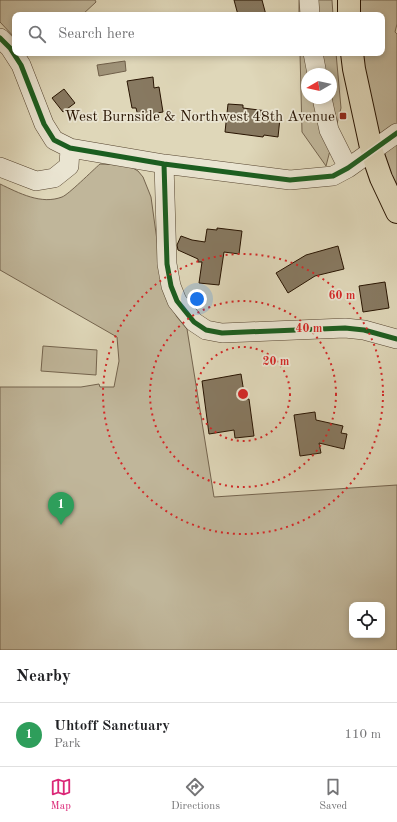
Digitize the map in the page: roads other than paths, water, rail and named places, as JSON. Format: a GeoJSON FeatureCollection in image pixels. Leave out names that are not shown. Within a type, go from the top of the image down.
{"type":"FeatureCollection","features":[{"type":"Feature","properties":{"kind":"main road"},"geometry":{"type":"LineString","coordinates":[[349,0],[350,12]]}},
{"type":"Feature","properties":{"kind":"main road"},"geometry":{"type":"LineString","coordinates":[[352,56],[372,152],[381,178],[397,212]]}},
{"type":"Feature","properties":{"kind":"street"},"geometry":{"type":"LineString","coordinates":[[309,0],[310,12]]}},
{"type":"Feature","properties":{"kind":"street"},"geometry":{"type":"LineString","coordinates":[[0,38],[12,51]]}},
{"type":"Feature","properties":{"kind":"street"},"geometry":{"type":"LineString","coordinates":[[15,56],[21,65],[44,124],[54,140],[70,148],[164,164],[290,180],[333,176],[372,152],[397,133]]}},
{"type":"Feature","properties":{"kind":"street"},"geometry":{"type":"LineString","coordinates":[[314,56],[316,68]]}},
{"type":"Feature","properties":{"kind":"street"},"geometry":{"type":"LineString","coordinates":[[324,104],[330,130],[348,168]]}},
{"type":"Feature","properties":{"kind":"street"},"geometry":{"type":"LineString","coordinates":[[0,167],[36,181],[54,178],[69,166],[70,148]]}},
{"type":"Feature","properties":{"kind":"street"},"geometry":{"type":"LineString","coordinates":[[164,164],[167,264],[171,286],[177,301],[194,322],[206,330],[222,333],[345,328],[364,330],[397,339]]}},
{"type":"Feature","properties":{"kind":"place","name":"West Burnside & Northwest 48th Avenue"},"geometry":{"type":"Point","coordinates":[343,116]}},
{"type":"Feature","properties":{"kind":"place","name":"Uhtoff Sanctuary"},"geometry":{"type":"Point","coordinates":[61,525]}}]}
